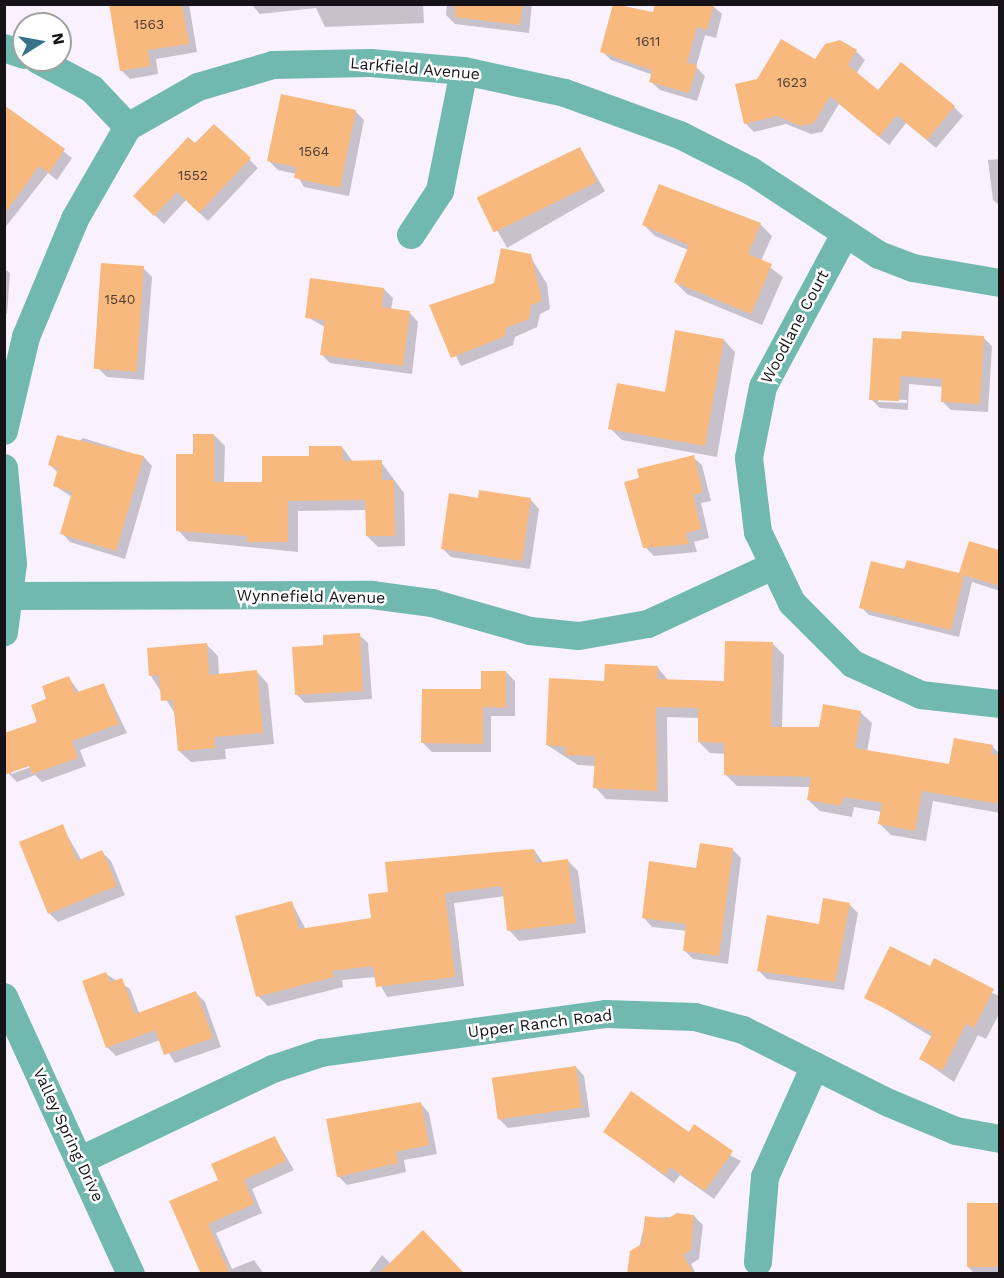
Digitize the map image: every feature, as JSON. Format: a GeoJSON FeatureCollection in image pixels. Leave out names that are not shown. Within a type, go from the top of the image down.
{"type":"FeatureCollection","features":[{"type":"Feature","properties":{"kind":"street","name":"Larkfield Avenue"},"geometry":{"type":"LineString","coordinates":[[128,127],[198,87],[273,65],[340,62],[464,71],[565,93],[680,135],[751,171],[844,236],[913,268],[999,284]]}},
{"type":"Feature","properties":{"kind":"street"},"geometry":{"type":"LineString","coordinates":[[411,235],[440,191],[464,71]]}},
{"type":"Feature","properties":{"kind":"street"},"geometry":{"type":"LineString","coordinates":[[4,431],[26,337],[75,219],[128,127],[92,89],[60,72]]}},
{"type":"Feature","properties":{"kind":"street","name":"Woodlane Court"},"geometry":{"type":"LineString","coordinates":[[844,236],[777,354],[754,416],[751,494],[771,567],[813,628],[853,664],[921,695],[999,704]]}},
{"type":"Feature","properties":{"kind":"street"},"geometry":{"type":"LineString","coordinates":[[4,468],[12,596],[4,632]]}},
{"type":"Feature","properties":{"kind":"street","name":"Wynnefield Avenue"},"geometry":{"type":"LineString","coordinates":[[12,596],[372,595],[432,603],[530,631],[579,636],[648,624],[771,567]]}},
{"type":"Feature","properties":{"kind":"street","name":"Valley Spring Drive"},"geometry":{"type":"LineString","coordinates":[[4,997],[131,1274]]}},
{"type":"Feature","properties":{"kind":"street","name":"Upper Ranch Road"},"geometry":{"type":"LineString","coordinates":[[79,1161],[273,1069],[321,1053],[606,1014],[695,1017],[743,1030],[956,1131],[999,1139]]}},
{"type":"Feature","properties":{"kind":"street"},"geometry":{"type":"LineString","coordinates":[[758,1262],[765,1177],[815,1066]]}},
{"type":"Feature","properties":{"kind":"building"},"geometry":{"type":"Polygon","coordinates":[[[109,4],[182,4],[189,44],[148,50],[150,66],[120,71],[109,4]]]}},
{"type":"Feature","properties":{"kind":"building"},"geometry":{"type":"Polygon","coordinates":[[[455,4],[523,4],[520,25],[455,17],[455,4]]]}},
{"type":"Feature","properties":{"kind":"building"},"geometry":{"type":"Polygon","coordinates":[[[613,4],[653,12],[655,4],[714,4],[707,30],[697,27],[687,63],[697,65],[689,93],[649,82],[652,70],[600,52],[613,4]]]}},
{"type":"Feature","properties":{"kind":"building"},"geometry":{"type":"Polygon","coordinates":[[[781,39],[815,59],[825,44],[840,40],[857,50],[848,65],[878,90],[901,62],[955,106],[927,140],[897,115],[879,137],[830,96],[814,123],[801,126],[777,116],[744,124],[735,84],[757,79],[781,39]]]}},
{"type":"Feature","properties":{"kind":"building"},"geometry":{"type":"Polygon","coordinates":[[[281,94],[356,110],[340,188],[294,178],[296,167],[267,161],[281,94]]]}},
{"type":"Feature","properties":{"kind":"building"},"geometry":{"type":"Polygon","coordinates":[[[4,105],[65,149],[49,173],[39,166],[4,215],[4,105]]]}},
{"type":"Feature","properties":{"kind":"building"},"geometry":{"type":"Polygon","coordinates":[[[214,124],[251,158],[199,213],[177,192],[154,216],[133,196],[188,137],[195,143],[214,124]]]}},
{"type":"Feature","properties":{"kind":"building"},"geometry":{"type":"Polygon","coordinates":[[[580,147],[597,182],[494,232],[477,197],[580,147]]]}},
{"type":"Feature","properties":{"kind":"building"},"geometry":{"type":"Polygon","coordinates":[[[659,184],[761,223],[748,254],[772,264],[751,314],[674,282],[689,245],[642,225],[659,184]]]}},
{"type":"Feature","properties":{"kind":"building"},"geometry":{"type":"Polygon","coordinates":[[[501,248],[531,254],[542,301],[531,305],[529,319],[506,328],[505,336],[451,358],[429,305],[494,283],[501,248]]]}},
{"type":"Feature","properties":{"kind":"building"},"geometry":{"type":"Polygon","coordinates":[[[101,263],[144,266],[137,372],[94,369],[101,263]]]}},
{"type":"Feature","properties":{"kind":"building"},"geometry":{"type":"Polygon","coordinates":[[[310,278],[384,288],[382,307],[410,311],[403,366],[320,355],[325,320],[305,318],[310,278]]]}},
{"type":"Feature","properties":{"kind":"building"},"geometry":{"type":"Polygon","coordinates":[[[675,330],[724,339],[705,446],[608,429],[617,383],[665,392],[675,330]]]}},
{"type":"Feature","properties":{"kind":"building"},"geometry":{"type":"Polygon","coordinates":[[[902,331],[984,336],[980,404],[941,402],[942,379],[901,376],[899,401],[869,400],[873,338],[901,339],[902,331]]]}},
{"type":"Feature","properties":{"kind":"building"},"geometry":{"type":"Polygon","coordinates":[[[193,434],[214,434],[214,482],[262,482],[262,456],[309,456],[309,446],[342,446],[343,461],[382,460],[382,480],[394,480],[395,536],[366,536],[365,500],[288,501],[288,542],[247,542],[247,536],[176,531],[176,454],[193,454],[193,434]]]}},
{"type":"Feature","properties":{"kind":"building"},"geometry":{"type":"Polygon","coordinates":[[[57,435],[144,456],[116,551],[60,534],[72,492],[53,486],[58,468],[48,465],[57,435]]]}},
{"type":"Feature","properties":{"kind":"building"},"geometry":{"type":"Polygon","coordinates":[[[694,455],[703,492],[693,495],[701,529],[686,533],[689,544],[643,548],[624,482],[639,478],[637,469],[694,455]]]}},
{"type":"Feature","properties":{"kind":"building"},"geometry":{"type":"Polygon","coordinates":[[[479,490],[531,498],[522,561],[441,549],[449,493],[478,498],[479,490]]]}},
{"type":"Feature","properties":{"kind":"building"},"geometry":{"type":"Polygon","coordinates":[[[969,541],[999,550],[999,586],[964,575],[951,630],[859,608],[871,561],[904,569],[907,560],[959,573],[969,541]]]}},
{"type":"Feature","properties":{"kind":"building"},"geometry":{"type":"Polygon","coordinates":[[[360,633],[363,691],[295,695],[292,647],[323,645],[323,635],[360,633]]]}},
{"type":"Feature","properties":{"kind":"building"},"geometry":{"type":"Polygon","coordinates":[[[725,641],[773,642],[771,727],[819,727],[823,704],[861,711],[855,748],[949,764],[954,738],[993,745],[991,754],[999,755],[999,804],[922,791],[915,831],[878,824],[882,803],[843,797],[841,806],[807,800],[811,777],[724,775],[724,743],[698,742],[698,708],[656,707],[657,791],[593,788],[595,756],[565,755],[566,747],[546,745],[549,678],[604,681],[605,664],[658,666],[657,679],[724,681],[725,641]]]}},
{"type":"Feature","properties":{"kind":"building"},"geometry":{"type":"Polygon","coordinates":[[[207,643],[209,675],[257,670],[263,733],[214,737],[215,748],[178,751],[173,700],[161,701],[159,675],[149,676],[147,648],[207,643]]]}},
{"type":"Feature","properties":{"kind":"building"},"geometry":{"type":"Polygon","coordinates":[[[481,671],[506,671],[506,708],[483,707],[483,744],[421,743],[422,689],[481,689],[481,671]]]}},
{"type":"Feature","properties":{"kind":"building"},"geometry":{"type":"Polygon","coordinates":[[[69,676],[75,693],[104,683],[119,724],[72,741],[78,758],[32,774],[29,766],[4,775],[4,733],[37,722],[31,705],[46,699],[42,686],[69,676]]]}},
{"type":"Feature","properties":{"kind":"building"},"geometry":{"type":"Polygon","coordinates":[[[63,824],[77,861],[102,850],[117,886],[48,914],[19,842],[63,824]]]}},
{"type":"Feature","properties":{"kind":"building"},"geometry":{"type":"Polygon","coordinates":[[[700,843],[733,848],[719,956],[683,951],[686,924],[642,918],[649,861],[696,868],[700,843]]]}},
{"type":"Feature","properties":{"kind":"building"},"geometry":{"type":"Polygon","coordinates":[[[534,849],[536,863],[568,859],[576,923],[507,931],[502,886],[445,893],[455,977],[376,987],[373,966],[332,971],[334,977],[256,997],[235,916],[292,901],[299,929],[371,918],[368,894],[388,892],[385,862],[534,849]]]}},
{"type":"Feature","properties":{"kind":"building"},"geometry":{"type":"Polygon","coordinates":[[[823,898],[850,903],[835,982],[757,971],[767,915],[819,924],[823,898]]]}},
{"type":"Feature","properties":{"kind":"building"},"geometry":{"type":"Polygon","coordinates":[[[890,946],[930,966],[934,958],[994,989],[974,1028],[966,1024],[942,1071],[919,1059],[933,1033],[864,998],[890,946]]]}},
{"type":"Feature","properties":{"kind":"building"},"geometry":{"type":"Polygon","coordinates":[[[106,972],[110,982],[122,978],[135,1014],[196,991],[213,1038],[164,1055],[155,1030],[106,1048],[82,981],[106,972]]]}},
{"type":"Feature","properties":{"kind":"building"},"geometry":{"type":"Polygon","coordinates":[[[576,1066],[582,1108],[498,1119],[492,1078],[576,1066]]]}},
{"type":"Feature","properties":{"kind":"building"},"geometry":{"type":"Polygon","coordinates":[[[631,1091],[689,1132],[694,1124],[733,1151],[705,1191],[670,1167],[665,1175],[603,1132],[631,1091]]]}},
{"type":"Feature","properties":{"kind":"building"},"geometry":{"type":"Polygon","coordinates":[[[421,1102],[429,1145],[396,1152],[398,1163],[337,1177],[326,1119],[421,1102]]]}},
{"type":"Feature","properties":{"kind":"building"},"geometry":{"type":"Polygon","coordinates":[[[275,1136],[286,1161],[244,1180],[254,1204],[208,1224],[230,1274],[201,1274],[169,1201],[218,1180],[211,1164],[275,1136]]]}},
{"type":"Feature","properties":{"kind":"building"},"geometry":{"type":"Polygon","coordinates":[[[967,1203],[999,1203],[999,1267],[967,1267],[967,1203]]]}},
{"type":"Feature","properties":{"kind":"building"},"geometry":{"type":"Polygon","coordinates":[[[677,1213],[694,1215],[691,1250],[683,1255],[694,1274],[627,1274],[630,1251],[642,1244],[645,1216],[667,1219],[677,1213]]]}},
{"type":"Feature","properties":{"kind":"building"},"geometry":{"type":"Polygon","coordinates":[[[423,1230],[465,1274],[379,1274],[423,1230]]]}}]}
